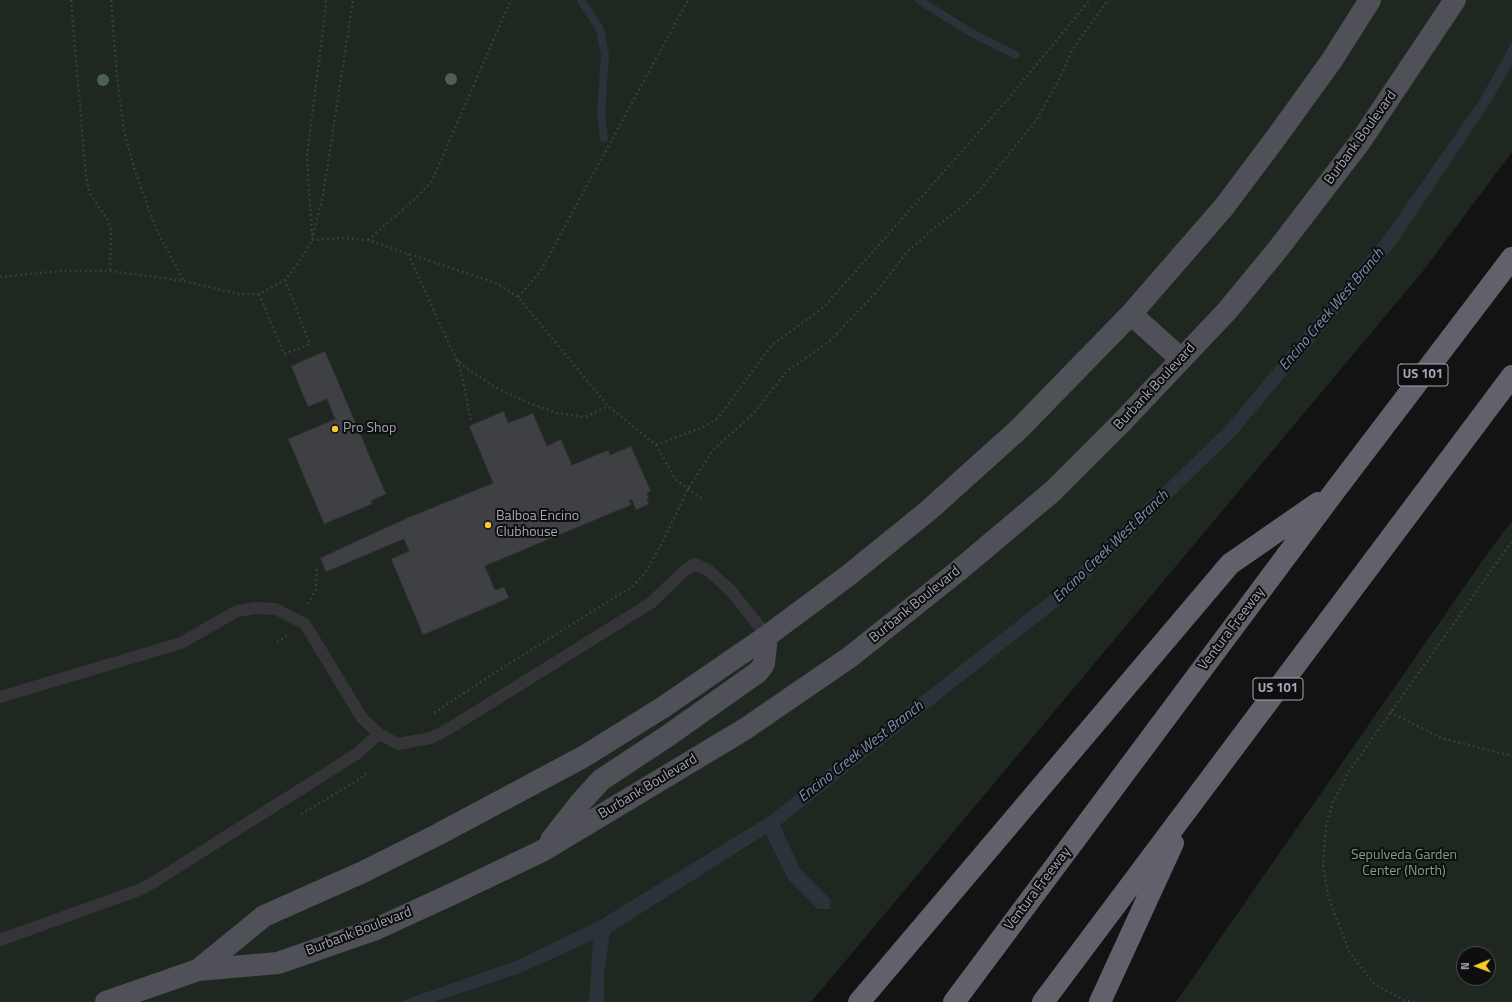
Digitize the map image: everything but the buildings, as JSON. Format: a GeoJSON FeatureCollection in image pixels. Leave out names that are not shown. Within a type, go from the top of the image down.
{"type":"FeatureCollection","features":[{"type":"Feature","properties":{"kind":"highway","name":"Ventura Freeway"},"geometry":{"type":"LineString","coordinates":[[954,1002],[1334,492],[1512,258]]}},
{"type":"Feature","properties":{"kind":"highway","name":"US 101"},"geometry":{"type":"LineString","coordinates":[[1043,1002],[1512,376]]}},
{"type":"Feature","properties":{"kind":"highway"},"geometry":{"type":"LineString","coordinates":[[859,1002],[1230,564],[1334,492]]}},
{"type":"Feature","properties":{"kind":"highway"},"geometry":{"type":"LineString","coordinates":[[1100,1002],[1192,803]]}},
{"type":"Feature","properties":{"kind":"main road","name":"Burbank Boulevard"},"geometry":{"type":"LineString","coordinates":[[198,970],[264,916],[363,872],[437,836],[582,757],[662,708],[767,636],[849,575],[929,510],[1019,429],[1131,314],[1224,207],[1332,60],[1370,0]]}},
{"type":"Feature","properties":{"kind":"main road","name":"Burbank Boulevard"},"geometry":{"type":"LineString","coordinates":[[106,1002],[198,970],[278,962],[376,929],[542,851],[745,729],[850,657],[958,571],[1052,491],[1121,423],[1232,305],[1278,249],[1346,161],[1409,71],[1456,0]]}},
{"type":"Feature","properties":{"kind":"main road"},"geometry":{"type":"LineString","coordinates":[[1131,314],[1181,359]]}},
{"type":"Feature","properties":{"kind":"main road"},"geometry":{"type":"LineString","coordinates":[[542,851],[580,803],[601,780],[669,735],[758,672],[764,663],[767,636]]}},
{"type":"Feature","properties":{"kind":"lane"},"geometry":{"type":"LineString","coordinates":[[0,697],[181,642],[237,611],[256,608],[276,609],[305,624],[362,718],[379,734],[398,744],[431,738],[450,728],[651,603],[685,570],[695,564],[708,570],[731,591],[767,636]]}},
{"type":"Feature","properties":{"kind":"lane"},"geometry":{"type":"LineString","coordinates":[[0,940],[139,890],[154,882],[355,755],[379,734]]}},
{"type":"Feature","properties":{"kind":"path"},"geometry":{"type":"LineString","coordinates":[[71,0],[86,177],[89,192],[107,219],[111,230],[110,271]]}},
{"type":"Feature","properties":{"kind":"path"},"geometry":{"type":"LineString","coordinates":[[111,0],[117,77],[124,131],[134,168],[156,229],[184,281]]}},
{"type":"Feature","properties":{"kind":"path"},"geometry":{"type":"LineString","coordinates":[[312,240],[307,155],[326,0]]}},
{"type":"Feature","properties":{"kind":"path"},"geometry":{"type":"LineString","coordinates":[[0,277],[62,271],[110,271],[184,281],[238,294],[259,294],[285,280],[302,258],[312,240],[322,196],[353,0]]}},
{"type":"Feature","properties":{"kind":"path"},"geometry":{"type":"LineString","coordinates":[[367,240],[416,198],[432,181],[511,0]]}},
{"type":"Feature","properties":{"kind":"path"},"geometry":{"type":"LineString","coordinates":[[518,297],[540,272],[688,0]]}},
{"type":"Feature","properties":{"kind":"path"},"geometry":{"type":"LineString","coordinates":[[656,445],[703,426],[718,418],[772,345],[824,307],[1008,100],[1090,0]]}},
{"type":"Feature","properties":{"kind":"path"},"geometry":{"type":"LineString","coordinates":[[438,710],[633,586],[645,573],[662,544],[688,489],[713,450],[753,414],[787,372],[830,341],[878,290],[907,252],[933,229],[967,203],[978,192],[1036,121],[1060,78],[1074,45],[1108,0]]}},
{"type":"Feature","properties":{"kind":"path"},"geometry":{"type":"LineString","coordinates":[[312,240],[344,238],[367,240],[496,283],[518,297],[608,406],[656,445],[676,480],[704,500]]}},
{"type":"Feature","properties":{"kind":"path"},"geometry":{"type":"LineString","coordinates":[[408,254],[460,368],[470,420]]}},
{"type":"Feature","properties":{"kind":"path"},"geometry":{"type":"LineString","coordinates":[[259,294],[284,354],[310,344],[285,280]]}},
{"type":"Feature","properties":{"kind":"path"},"geometry":{"type":"LineString","coordinates":[[456,359],[493,386],[522,400],[556,413],[585,417],[608,406]]}},
{"type":"Feature","properties":{"kind":"path"},"geometry":{"type":"LineString","coordinates":[[1415,1002],[1404,1000],[1375,985],[1350,953],[1328,896],[1323,865],[1326,826],[1333,802],[1348,773],[1512,541]]}},
{"type":"Feature","properties":{"kind":"path"},"geometry":{"type":"LineString","coordinates":[[1390,712],[1441,738],[1512,756]]}},
{"type":"Feature","properties":{"kind":"green space"},"geometry":{"type":"Polygon","coordinates":[[[0,0],[1512,0],[1512,152],[1423,271],[811,1002],[0,1002],[0,0]]]}},
{"type":"Feature","properties":{"kind":"green space","name":"Sepulveda Garden Center (North)"},"geometry":{"type":"Polygon","coordinates":[[[1512,521],[1512,1002],[1176,1002],[1492,547],[1512,521]]]}},
{"type":"Feature","properties":{"kind":"water","name":"Encino Creek West Branch"},"geometry":{"type":"Polygon","coordinates":[[[1512,42],[1512,65],[1489,105],[1396,244],[1235,436],[1066,600],[780,825],[800,869],[831,900],[830,909],[818,909],[788,879],[766,834],[610,933],[604,973],[604,1002],[589,1002],[593,940],[523,972],[434,1002],[399,1002],[518,960],[600,920],[769,816],[1059,588],[1226,426],[1383,238],[1479,101],[1512,42]]]}},
{"type":"Feature","properties":{"kind":"waterway"},"geometry":{"type":"LineString","coordinates":[[581,0],[600,29],[605,55],[601,114],[604,138]]}},
{"type":"Feature","properties":{"kind":"waterway"},"geometry":{"type":"LineString","coordinates":[[919,0],[970,32],[1016,55]]}},
{"type":"Feature","properties":{"kind":"place","name":"Pro Shop"},"geometry":{"type":"Point","coordinates":[335,429]}},
{"type":"Feature","properties":{"kind":"place","name":"Balboa Encino Clubhouse"},"geometry":{"type":"Point","coordinates":[488,525]}}]}
